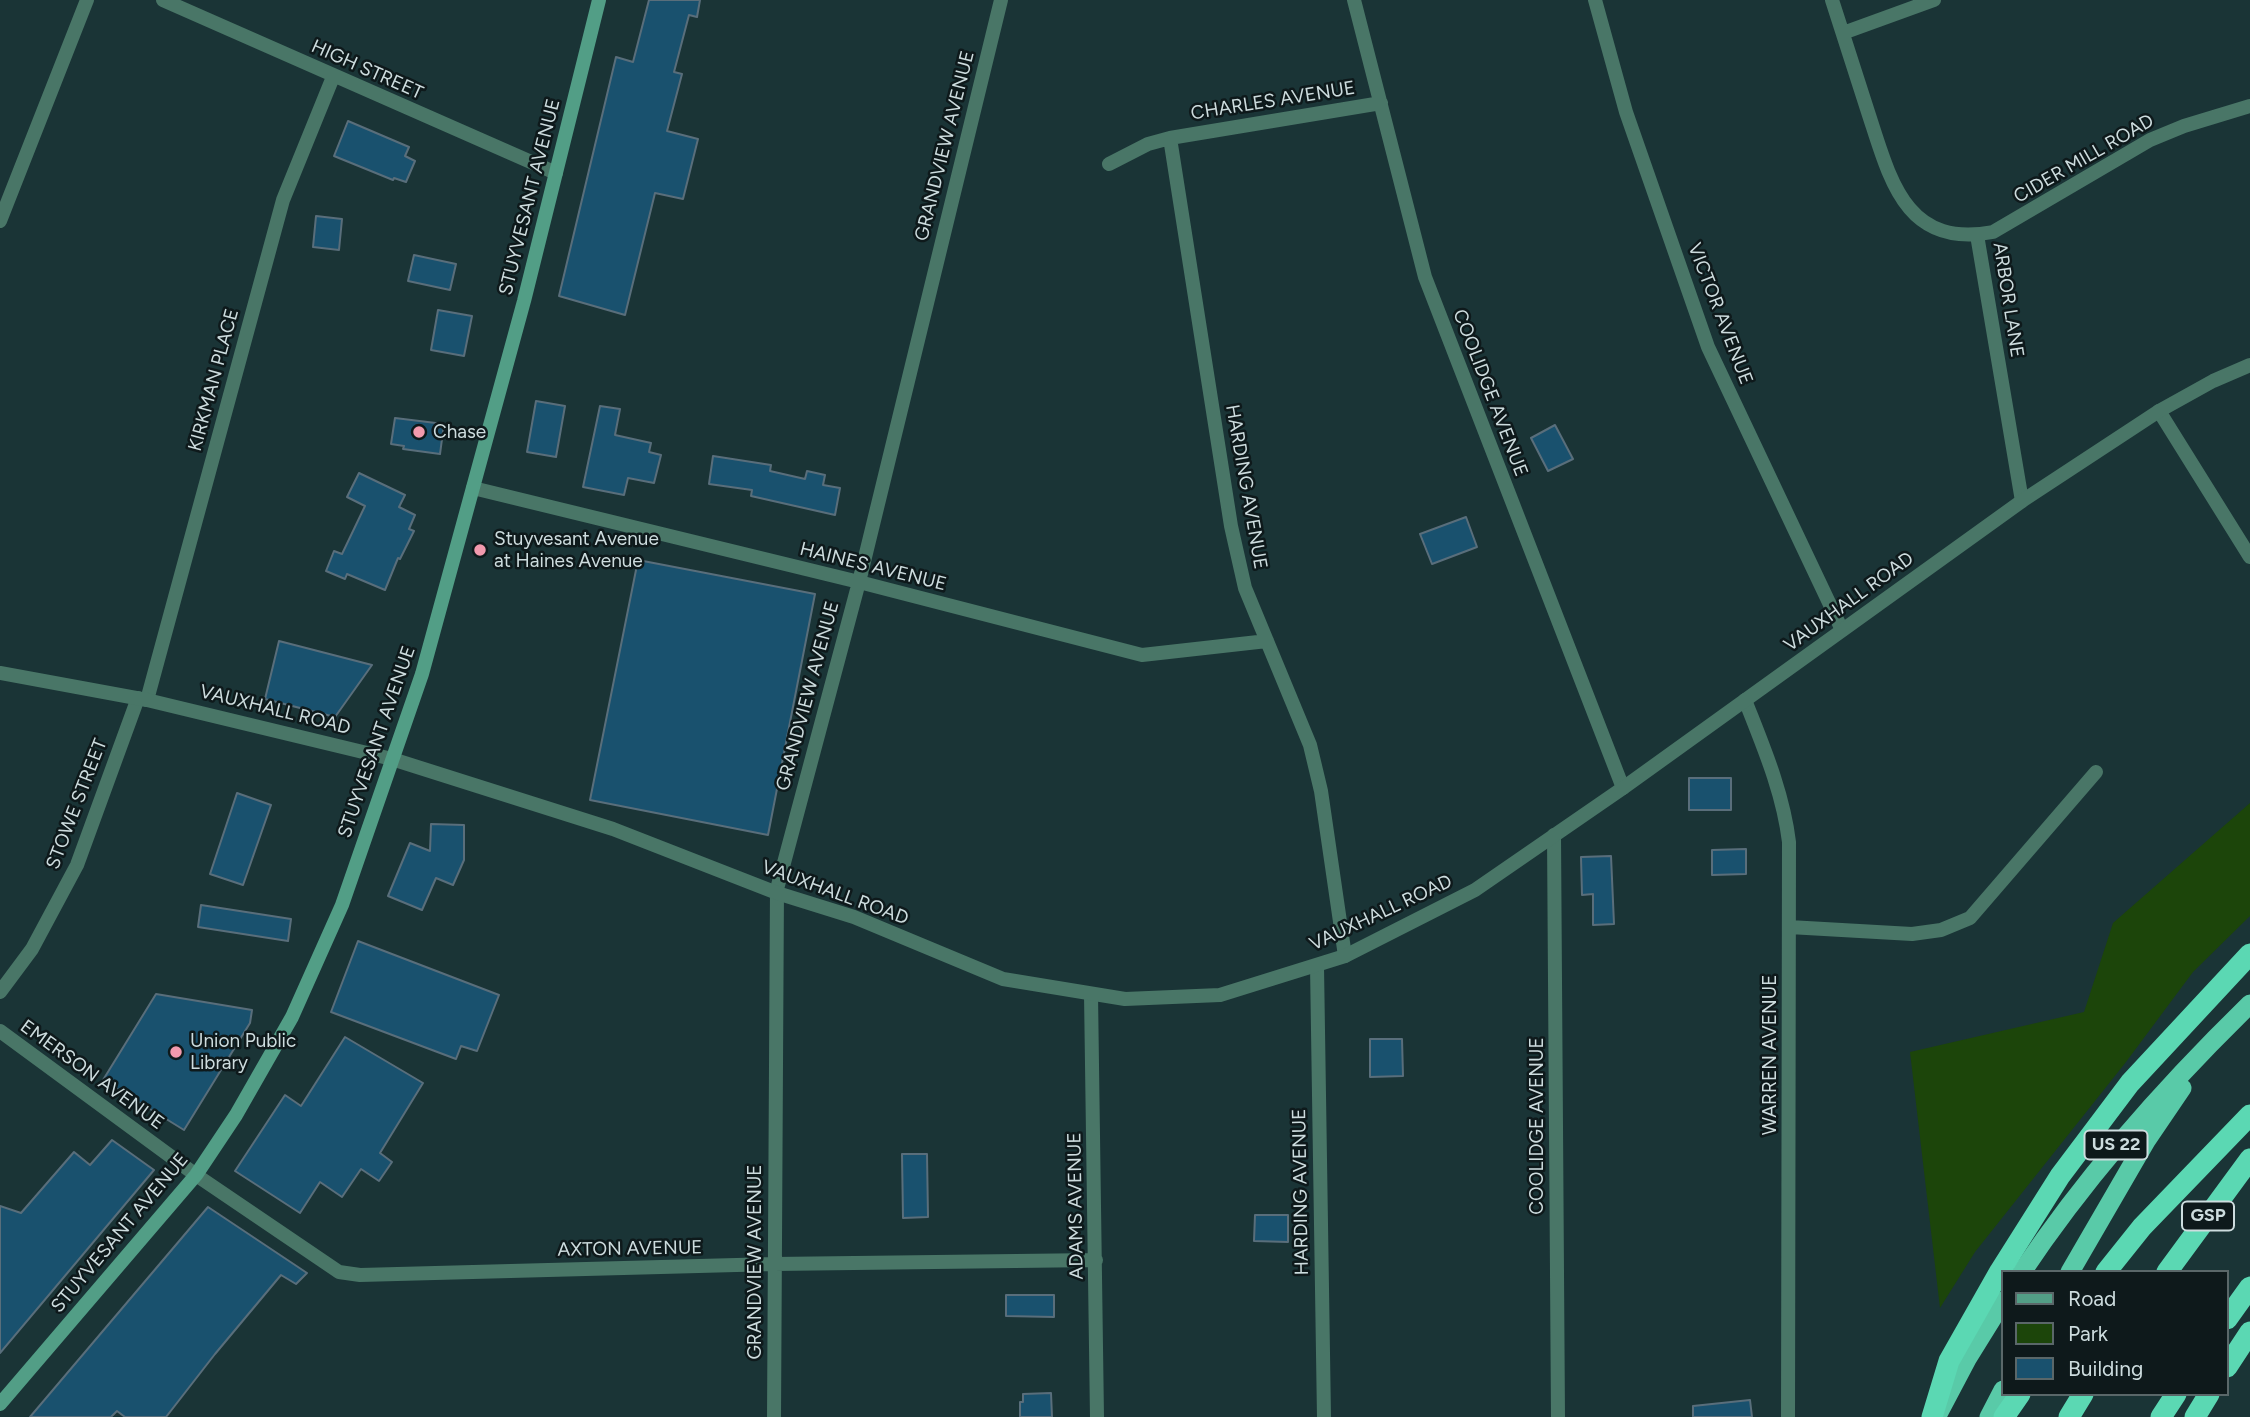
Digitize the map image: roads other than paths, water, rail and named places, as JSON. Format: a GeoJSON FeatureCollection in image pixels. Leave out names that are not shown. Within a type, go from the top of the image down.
{"type":"FeatureCollection","features":[{"type":"Feature","properties":{"kind":"highway"},"geometry":{"type":"LineString","coordinates":[[1934,1417],[1955,1351],[2000,1271],[2060,1176],[2130,1083],[2250,954]]}},
{"type":"Feature","properties":{"kind":"highway","name":"US 22"},"geometry":{"type":"LineString","coordinates":[[2023,1270],[2071,1201],[2119,1141],[2250,1004]]}},
{"type":"Feature","properties":{"kind":"highway"},"geometry":{"type":"LineString","coordinates":[[2071,1270],[2158,1121],[2223,1030]]}},
{"type":"Feature","properties":{"kind":"highway"},"geometry":{"type":"LineString","coordinates":[[2108,1270],[2142,1227],[2250,1115]]}},
{"type":"Feature","properties":{"kind":"highway","name":"GSP"},"geometry":{"type":"LineString","coordinates":[[2168,1270],[2250,1160]]}},
{"type":"Feature","properties":{"kind":"highway"},"geometry":{"type":"LineString","coordinates":[[2229,1316],[2250,1287]]}},
{"type":"Feature","properties":{"kind":"highway"},"geometry":{"type":"LineString","coordinates":[[1934,1417],[2002,1303]]}},
{"type":"Feature","properties":{"kind":"highway"},"geometry":{"type":"LineString","coordinates":[[2229,1364],[2250,1332]]}},
{"type":"Feature","properties":{"kind":"highway"},"geometry":{"type":"LineString","coordinates":[[1989,1417],[2002,1392]]}},
{"type":"Feature","properties":{"kind":"highway"},"geometry":{"type":"LineString","coordinates":[[2004,1417],[2019,1396]]}},
{"type":"Feature","properties":{"kind":"highway"},"geometry":{"type":"LineString","coordinates":[[2068,1417],[2082,1396]]}},
{"type":"Feature","properties":{"kind":"highway"},"geometry":{"type":"LineString","coordinates":[[2161,1417],[2175,1396]]}},
{"type":"Feature","properties":{"kind":"highway"},"geometry":{"type":"LineString","coordinates":[[2195,1417],[2208,1396]]}},
{"type":"Feature","properties":{"kind":"main road","name":"STUYVESANT AVENUE"},"geometry":{"type":"LineString","coordinates":[[0,1404],[196,1175],[236,1115],[292,1017],[342,905],[422,674],[524,301],[599,0]]}},
{"type":"Feature","properties":{"kind":"street"},"geometry":{"type":"LineString","coordinates":[[0,221],[87,0]]}},
{"type":"Feature","properties":{"kind":"street","name":"HIGH STREET"},"geometry":{"type":"LineString","coordinates":[[163,0],[556,173]]}},
{"type":"Feature","properties":{"kind":"street","name":"GRANDVIEW AVENUE"},"geometry":{"type":"LineString","coordinates":[[774,1417],[777,893],[859,582],[1000,0]]}},
{"type":"Feature","properties":{"kind":"street","name":"COOLIDGE AVENUE"},"geometry":{"type":"LineString","coordinates":[[1354,0],[1426,277],[1623,789]]}},
{"type":"Feature","properties":{"kind":"street","name":"VICTOR AVENUE"},"geometry":{"type":"LineString","coordinates":[[1595,0],[1626,112],[1708,347],[1842,630]]}},
{"type":"Feature","properties":{"kind":"street","name":"ARBOR LANE"},"geometry":{"type":"LineString","coordinates":[[1832,0],[1890,178],[1905,202],[1921,220],[1950,234],[1978,235],[2022,501]]}},
{"type":"Feature","properties":{"kind":"street"},"geometry":{"type":"LineString","coordinates":[[1843,33],[1934,0]]}},
{"type":"Feature","properties":{"kind":"street","name":"KIRKMAN PLACE"},"geometry":{"type":"LineString","coordinates":[[142,699],[283,200],[333,77]]}},
{"type":"Feature","properties":{"kind":"street","name":"CHARLES AVENUE"},"geometry":{"type":"LineString","coordinates":[[1109,164],[1148,144],[1170,138],[1381,103]]}},
{"type":"Feature","properties":{"kind":"street","name":"CIDER MILL ROAD"},"geometry":{"type":"LineString","coordinates":[[1978,235],[1993,232],[2015,220],[2150,140],[2184,126],[2250,106]]}},
{"type":"Feature","properties":{"kind":"street","name":"HARDING AVENUE"},"geometry":{"type":"LineString","coordinates":[[1170,138],[1231,526],[1245,588],[1310,745],[1321,791],[1345,956]]}},
{"type":"Feature","properties":{"kind":"street","name":"VAUXHALL ROAD"},"geometry":{"type":"LineString","coordinates":[[0,673],[142,699],[392,759],[613,829],[777,893],[854,917],[1003,979],[1125,999],[1220,995],[1345,956],[1475,890],[1623,789],[2022,501],[2159,411],[2250,365]]}},
{"type":"Feature","properties":{"kind":"street"},"geometry":{"type":"LineString","coordinates":[[2159,411],[2250,557]]}},
{"type":"Feature","properties":{"kind":"street","name":"HAINES AVENUE"},"geometry":{"type":"LineString","coordinates":[[472,488],[859,582],[1142,655],[1267,640]]}},
{"type":"Feature","properties":{"kind":"street","name":"STOWE STREET"},"geometry":{"type":"LineString","coordinates":[[0,992],[32,950],[77,864],[142,699]]}},
{"type":"Feature","properties":{"kind":"street","name":"WARREN AVENUE"},"geometry":{"type":"LineString","coordinates":[[1745,700],[1786,816],[1789,842],[1788,1417]]}},
{"type":"Feature","properties":{"kind":"street"},"geometry":{"type":"LineString","coordinates":[[1789,927],[1912,934],[1941,930],[1970,918],[2096,772]]}},
{"type":"Feature","properties":{"kind":"street","name":"COOLIDGE AVENUE"},"geometry":{"type":"LineString","coordinates":[[1554,835],[1558,1417]]}},
{"type":"Feature","properties":{"kind":"street","name":"HARDING AVENUE"},"geometry":{"type":"LineString","coordinates":[[1317,966],[1324,1417]]}},
{"type":"Feature","properties":{"kind":"street","name":"ADAMS AVENUE"},"geometry":{"type":"LineString","coordinates":[[1091,994],[1097,1417]]}},
{"type":"Feature","properties":{"kind":"street","name":"EMERSON AVENUE"},"geometry":{"type":"LineString","coordinates":[[0,1031],[196,1175]]}},
{"type":"Feature","properties":{"kind":"street","name":"AXTON AVENUE"},"geometry":{"type":"LineString","coordinates":[[196,1175],[339,1272],[360,1275],[1096,1260]]}},
{"type":"Feature","properties":{"kind":"place","name":"Chase"},"geometry":{"type":"Point","coordinates":[419,432]}},
{"type":"Feature","properties":{"kind":"place","name":"Stuyvesant Avenue at Haines Avenue"},"geometry":{"type":"Point","coordinates":[480,550]}},
{"type":"Feature","properties":{"kind":"place","name":"Union Public Library"},"geometry":{"type":"Point","coordinates":[176,1052]}}]}
